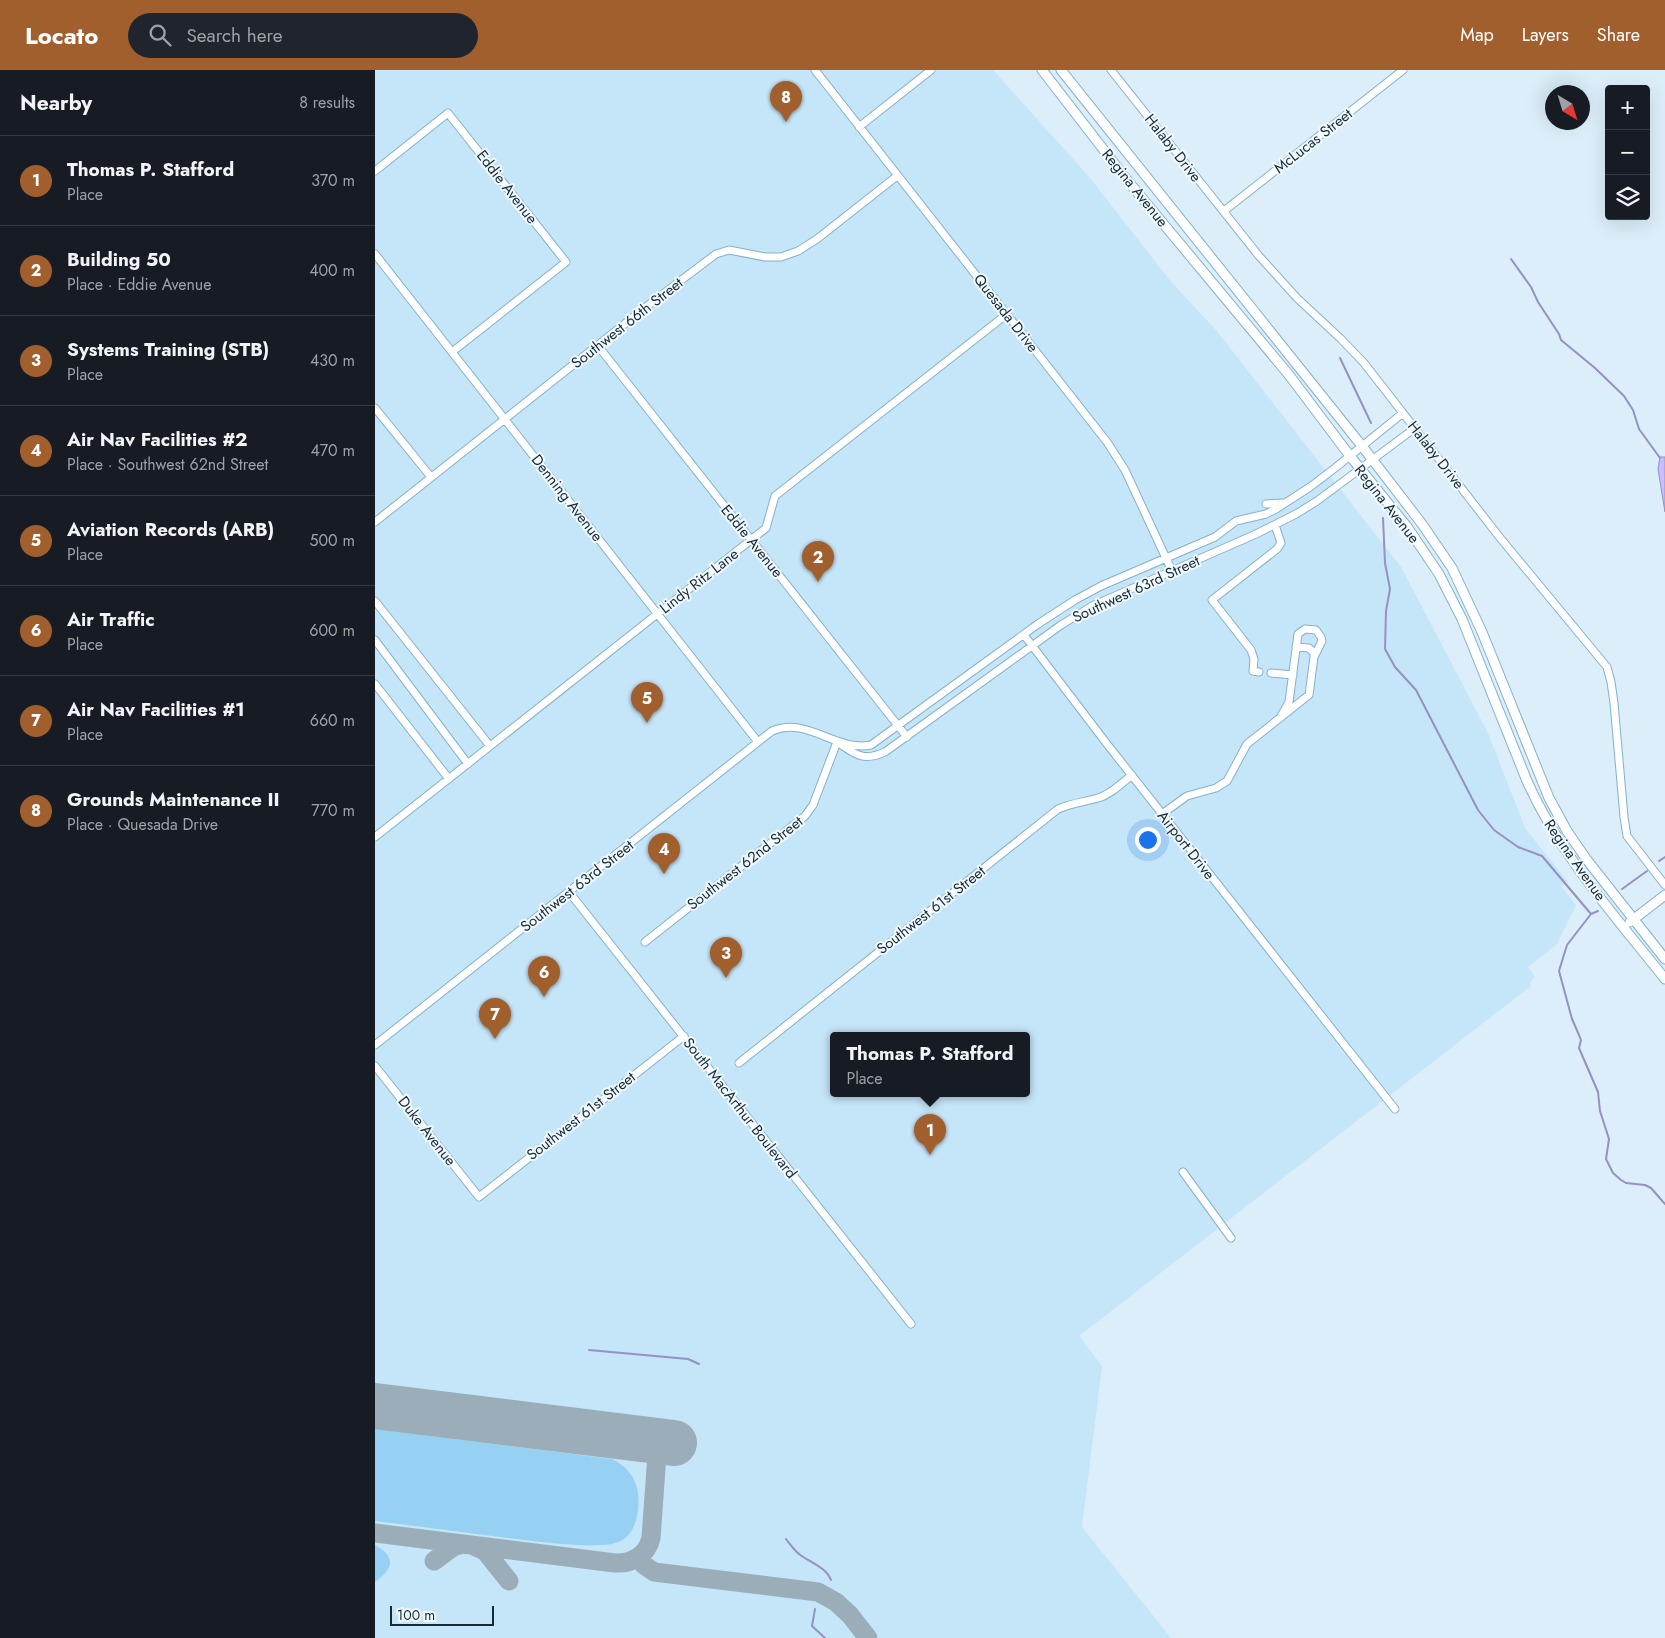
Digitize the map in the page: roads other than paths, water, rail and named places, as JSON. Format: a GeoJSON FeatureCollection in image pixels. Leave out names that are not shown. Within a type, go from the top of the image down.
{"type":"FeatureCollection","features":[{"type":"Feature","properties":{"kind":"main road","name":"Regina Avenue"},"geometry":{"type":"LineString","coordinates":[[1042,70],[1127,180],[1289,374],[1350,456],[1408,528],[1439,574],[1462,619],[1539,807],[1583,876],[1665,979]]}},
{"type":"Feature","properties":{"kind":"main road","name":"Regina Avenue"},"geometry":{"type":"LineString","coordinates":[[1061,70],[1373,460],[1422,524],[1452,568],[1482,632],[1549,798],[1567,831],[1582,853],[1665,959]]}},
{"type":"Feature","properties":{"kind":"main road"},"geometry":{"type":"LineString","coordinates":[[1624,927],[1665,896]]}},
{"type":"Feature","properties":{"kind":"street","name":"Quesada Drive"},"geometry":{"type":"LineString","coordinates":[[815,70],[1107,442],[1125,470],[1172,571]]}},
{"type":"Feature","properties":{"kind":"street"},"geometry":{"type":"LineString","coordinates":[[859,127],[931,70]]}},
{"type":"Feature","properties":{"kind":"street","name":"Halaby Drive"},"geometry":{"type":"LineString","coordinates":[[1111,70],[1259,256],[1297,298],[1341,339],[1364,364],[1501,539],[1607,668],[1614,703],[1623,817],[1627,836],[1665,885]]}},
{"type":"Feature","properties":{"kind":"street","name":"McLucas Street"},"geometry":{"type":"LineString","coordinates":[[1224,212],[1403,70]]}},
{"type":"Feature","properties":{"kind":"street","name":"Eddie Avenue"},"geometry":{"type":"LineString","coordinates":[[375,171],[448,113],[566,262],[452,352]]}},
{"type":"Feature","properties":{"kind":"street","name":"Southwest 66th Street"},"geometry":{"type":"LineString","coordinates":[[375,522],[716,254],[729,250],[765,257],[781,257],[798,251],[817,239],[897,176]]}},
{"type":"Feature","properties":{"kind":"street","name":"Denning Avenue"},"geometry":{"type":"LineString","coordinates":[[375,254],[758,742]]}},
{"type":"Feature","properties":{"kind":"street","name":"Lindy Ritz Lane"},"geometry":{"type":"LineString","coordinates":[[375,837],[766,528],[775,496],[1007,314]]}},
{"type":"Feature","properties":{"kind":"street","name":"Eddie Avenue"},"geometry":{"type":"LineString","coordinates":[[597,346],[907,737]]}},
{"type":"Feature","properties":{"kind":"street"},"geometry":{"type":"LineString","coordinates":[[375,408],[431,477]]}},
{"type":"Feature","properties":{"kind":"street","name":"Southwest 63rd Street"},"geometry":{"type":"LineString","coordinates":[[375,1045],[772,732],[781,727],[792,726],[837,742],[861,747],[871,746],[1024,634],[1075,600],[1101,586],[1215,537],[1236,521],[1266,514],[1292,500],[1403,413]]}},
{"type":"Feature","properties":{"kind":"street","name":"Southwest 63rd Street"},"geometry":{"type":"LineString","coordinates":[[837,742],[862,757],[874,757],[885,752],[1061,625],[1092,606],[1275,525],[1317,501],[1415,428]]}},
{"type":"Feature","properties":{"kind":"street"},"geometry":{"type":"LineString","coordinates":[[1266,504],[1281,504],[1292,500]]}},
{"type":"Feature","properties":{"kind":"street"},"geometry":{"type":"LineString","coordinates":[[1256,671],[1254,654],[1212,600],[1277,549],[1281,543],[1275,525]]}},
{"type":"Feature","properties":{"kind":"street"},"geometry":{"type":"LineString","coordinates":[[375,601],[490,746]]}},
{"type":"Feature","properties":{"kind":"street"},"geometry":{"type":"LineString","coordinates":[[1162,814],[1187,796],[1216,788],[1227,781],[1247,744],[1280,718],[1309,695],[1314,657],[1322,641],[1316,630],[1309,628],[1302,630],[1298,634],[1289,702],[1280,718]]}},
{"type":"Feature","properties":{"kind":"street","name":"Airport Drive"},"geometry":{"type":"LineString","coordinates":[[1024,634],[1162,814],[1395,1109]]}},
{"type":"Feature","properties":{"kind":"street"},"geometry":{"type":"LineString","coordinates":[[375,640],[468,764]]}},
{"type":"Feature","properties":{"kind":"street"},"geometry":{"type":"LineString","coordinates":[[1296,648],[1309,648],[1314,653],[1314,657]]}},
{"type":"Feature","properties":{"kind":"street"},"geometry":{"type":"LineString","coordinates":[[1271,673],[1293,675]]}},
{"type":"Feature","properties":{"kind":"street"},"geometry":{"type":"LineString","coordinates":[[375,684],[449,779]]}},
{"type":"Feature","properties":{"kind":"street","name":"Southwest 62nd Street"},"geometry":{"type":"LineString","coordinates":[[645,942],[805,816],[813,805],[837,742]]}},
{"type":"Feature","properties":{"kind":"street","name":"Southwest 61st Street"},"geometry":{"type":"LineString","coordinates":[[739,1063],[1058,809],[1073,803],[1105,796],[1132,775]]}},
{"type":"Feature","properties":{"kind":"street","name":"South MacArthur Boulevard"},"geometry":{"type":"LineString","coordinates":[[569,892],[911,1324]]}},
{"type":"Feature","properties":{"kind":"street","name":"Southwest 61st Street"},"geometry":{"type":"LineString","coordinates":[[479,1197],[684,1036]]}},
{"type":"Feature","properties":{"kind":"street","name":"Duke Avenue"},"geometry":{"type":"LineString","coordinates":[[375,1066],[479,1197]]}},
{"type":"Feature","properties":{"kind":"street"},"geometry":{"type":"LineString","coordinates":[[1183,1172],[1231,1238]]}},
{"type":"Feature","properties":{"kind":"waterway"},"geometry":{"type":"LineString","coordinates":[[1511,259],[1531,287],[1561,340],[1595,368],[1624,396],[1633,410],[1639,429],[1660,458]]}},
{"type":"Feature","properties":{"kind":"waterway"},"geometry":{"type":"LineString","coordinates":[[1340,358],[1371,423]]}},
{"type":"Feature","properties":{"kind":"waterway"},"geometry":{"type":"LineString","coordinates":[[1383,518],[1385,563],[1390,589],[1386,611],[1385,649],[1395,667],[1416,690],[1478,810],[1494,830],[1518,847],[1542,856],[1591,914],[1567,945],[1559,971],[1572,1019],[1581,1040],[1579,1048],[1598,1092],[1600,1111],[1609,1139],[1606,1159],[1613,1173],[1621,1180],[1626,1183],[1645,1185],[1651,1188],[1665,1204]]}},
{"type":"Feature","properties":{"kind":"waterway"},"geometry":{"type":"LineString","coordinates":[[1659,861],[1665,857]]}},
{"type":"Feature","properties":{"kind":"waterway"},"geometry":{"type":"LineString","coordinates":[[1622,889],[1647,871]]}},
{"type":"Feature","properties":{"kind":"waterway"},"geometry":{"type":"LineString","coordinates":[[1591,914],[1598,911]]}},
{"type":"Feature","properties":{"kind":"waterway"},"geometry":{"type":"LineString","coordinates":[[589,1350],[688,1359],[699,1364]]}},
{"type":"Feature","properties":{"kind":"waterway"},"geometry":{"type":"LineString","coordinates":[[786,1539],[797,1552],[829,1575],[831,1580]]}},
{"type":"Feature","properties":{"kind":"waterway"},"geometry":{"type":"LineString","coordinates":[[815,1609],[812,1626],[825,1638]]}},
{"type":"Feature","properties":{"kind":"place","name":"Grounds Maintenance II"},"geometry":{"type":"Point","coordinates":[786,122]}},
{"type":"Feature","properties":{"kind":"place","name":"Building 50"},"geometry":{"type":"Point","coordinates":[818,582]}},
{"type":"Feature","properties":{"kind":"place","name":"Aviation Records (ARB)"},"geometry":{"type":"Point","coordinates":[647,723]}},
{"type":"Feature","properties":{"kind":"place","name":"Air Nav Facilities #2"},"geometry":{"type":"Point","coordinates":[664,874]}},
{"type":"Feature","properties":{"kind":"place","name":"Systems Training (STB)"},"geometry":{"type":"Point","coordinates":[726,978]}},
{"type":"Feature","properties":{"kind":"place","name":"Air Traffic"},"geometry":{"type":"Point","coordinates":[544,997]}},
{"type":"Feature","properties":{"kind":"place","name":"Air Nav Facilities #1"},"geometry":{"type":"Point","coordinates":[495,1039]}},
{"type":"Feature","properties":{"kind":"place","name":"Thomas P. Stafford"},"geometry":{"type":"Point","coordinates":[930,1155]}}]}
